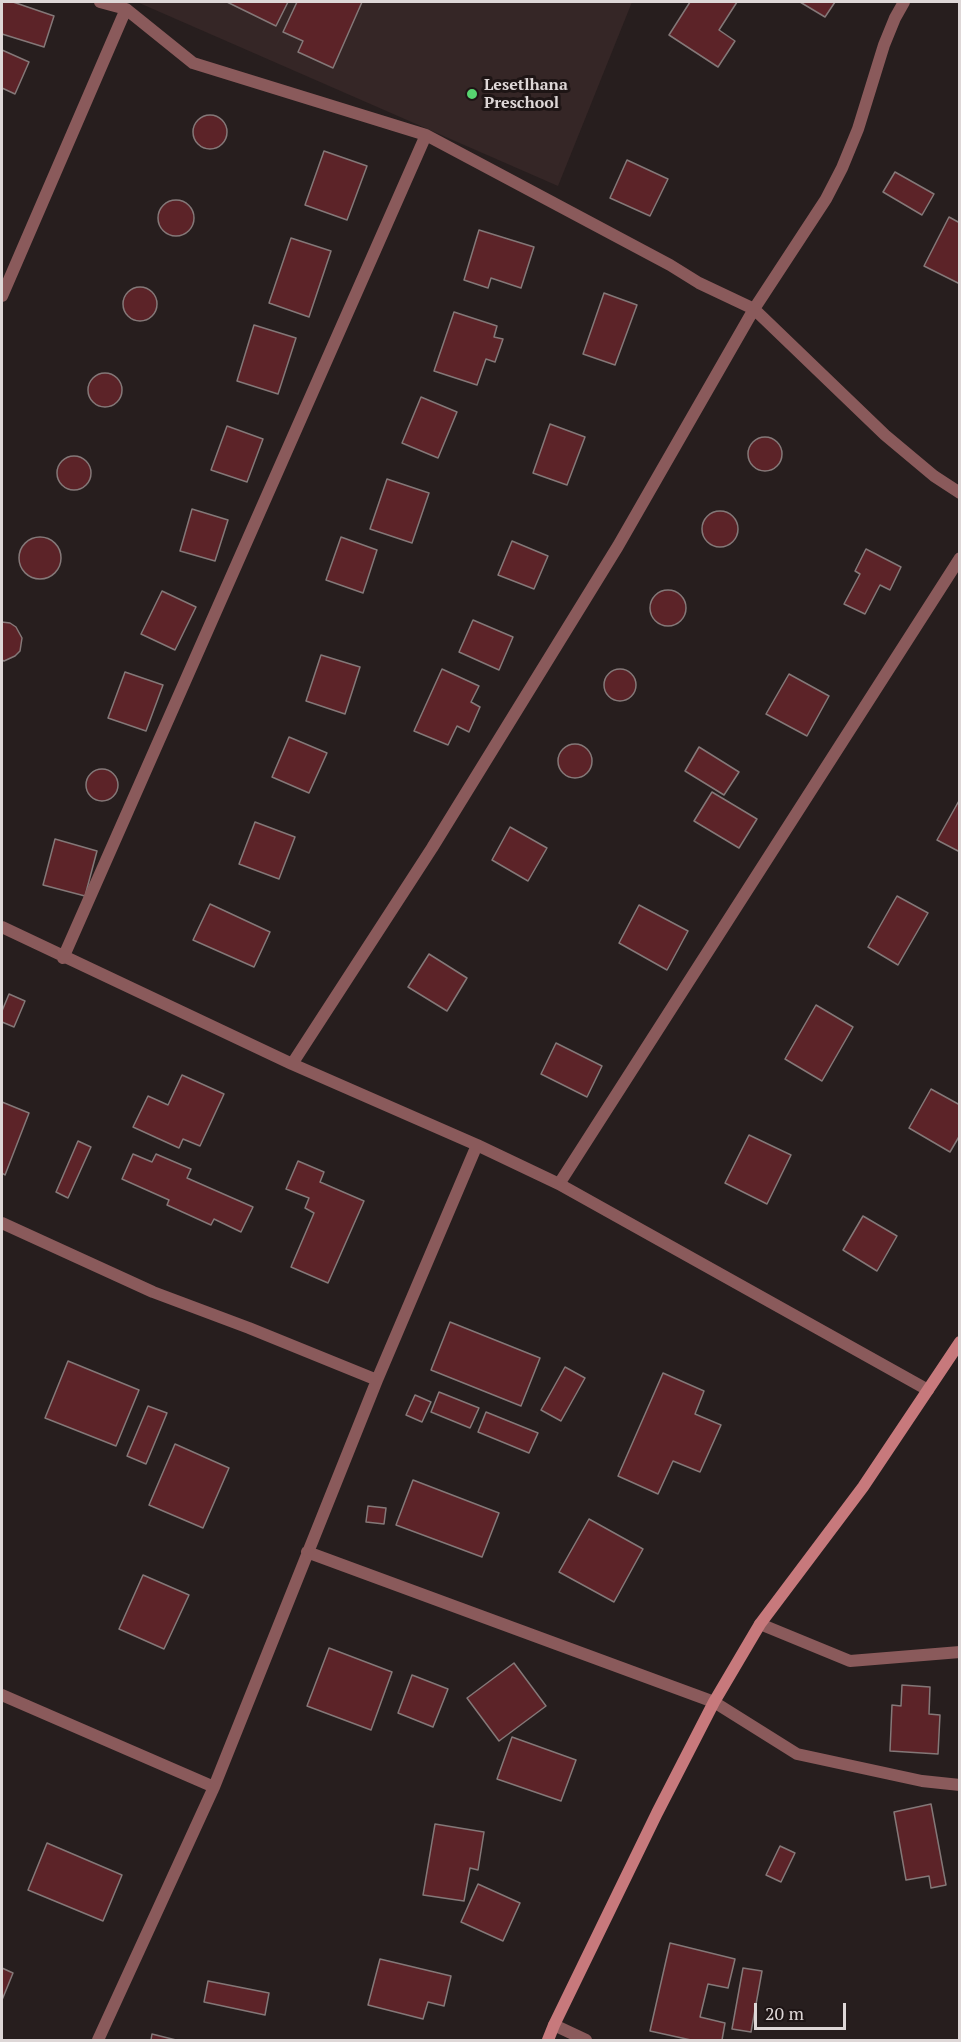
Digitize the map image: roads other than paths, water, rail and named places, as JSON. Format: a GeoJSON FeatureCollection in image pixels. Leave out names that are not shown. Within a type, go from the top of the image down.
{"type":"FeatureCollection","features":[{"type":"Feature","properties":{"kind":"street"},"geometry":{"type":"LineString","coordinates":[[100,2],[126,9],[193,63],[426,135],[670,265],[699,283],[754,309],[885,435],[934,476],[960,493]]}},
{"type":"Feature","properties":{"kind":"street"},"geometry":{"type":"LineString","coordinates":[[292,1064],[432,848],[612,556],[754,309],[826,199],[858,129],[884,45],[904,2]]}},
{"type":"Feature","properties":{"kind":"street"},"geometry":{"type":"LineString","coordinates":[[2,296],[126,9]]}},
{"type":"Feature","properties":{"kind":"street"},"geometry":{"type":"LineString","coordinates":[[63,958],[426,135]]}},
{"type":"Feature","properties":{"kind":"street"},"geometry":{"type":"LineString","coordinates":[[559,1184],[960,558]]}},
{"type":"Feature","properties":{"kind":"street"},"geometry":{"type":"LineString","coordinates":[[2,927],[63,958],[292,1064],[477,1145],[559,1184],[928,1390]]}},
{"type":"Feature","properties":{"kind":"street"},"geometry":{"type":"LineString","coordinates":[[98,2040],[214,1787],[377,1380],[477,1145]]}},
{"type":"Feature","properties":{"kind":"street"},"geometry":{"type":"LineString","coordinates":[[2,1223],[153,1292],[377,1380]]}},
{"type":"Feature","properties":{"kind":"street"},"geometry":{"type":"LineString","coordinates":[[548,2040],[657,1813],[714,1702],[760,1624],[863,1487],[960,1342]]}},
{"type":"Feature","properties":{"kind":"street"},"geometry":{"type":"LineString","coordinates":[[307,1552],[714,1702],[797,1755],[922,1781],[960,1785]]}},
{"type":"Feature","properties":{"kind":"street"},"geometry":{"type":"LineString","coordinates":[[760,1624],[850,1661],[960,1652]]}},
{"type":"Feature","properties":{"kind":"street"},"geometry":{"type":"LineString","coordinates":[[2,1695],[214,1787]]}},
{"type":"Feature","properties":{"kind":"street"},"geometry":{"type":"LineString","coordinates":[[554,2025],[586,2040]]}},
{"type":"Feature","properties":{"kind":"place","name":"Lesetlhana Preschool"},"geometry":{"type":"Point","coordinates":[472,94]}}]}
